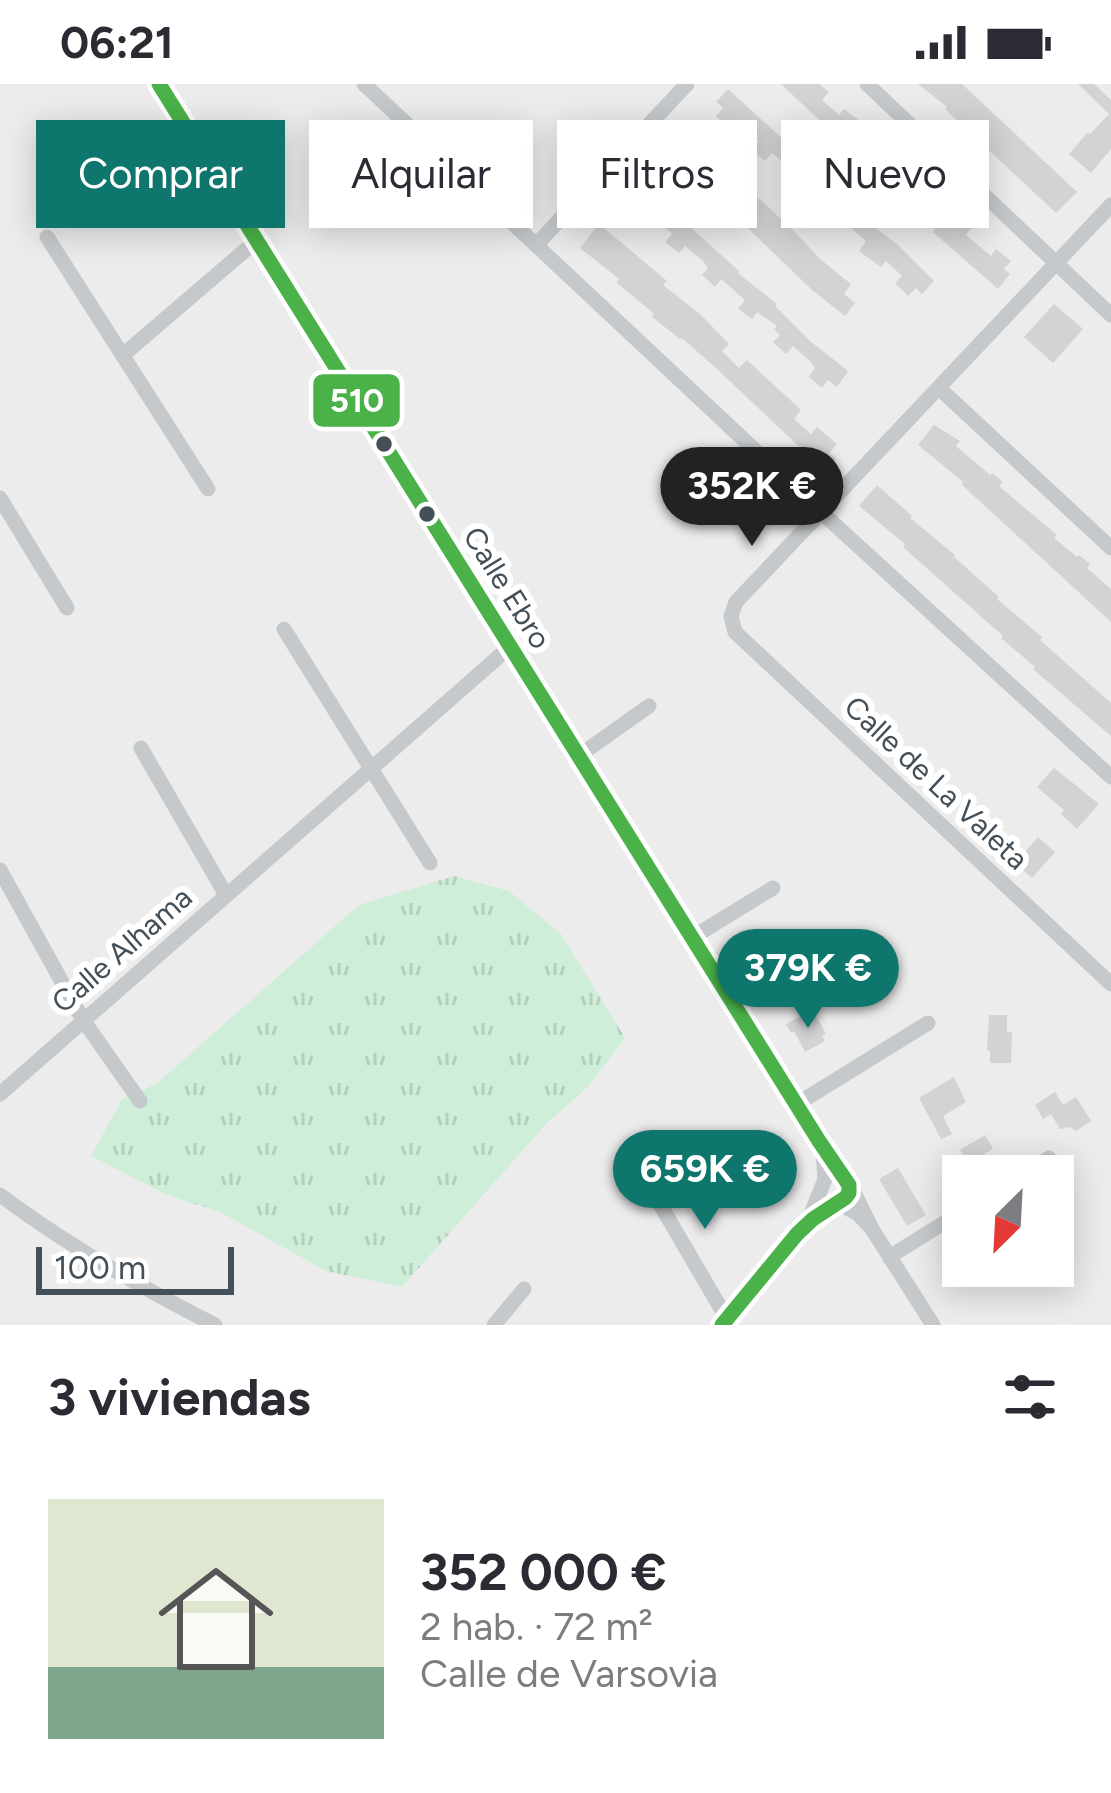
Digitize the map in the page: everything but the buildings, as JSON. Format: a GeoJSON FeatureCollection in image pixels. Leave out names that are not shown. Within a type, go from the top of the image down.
{"type":"FeatureCollection","features":[{"type":"Feature","properties":{"kind":"street","name":"Calle Ebro"},"geometry":{"type":"LineString","coordinates":[[160,84],[797,1104],[835,1183],[872,1229],[934,1325]]}},
{"type":"Feature","properties":{"kind":"street"},"geometry":{"type":"LineString","coordinates":[[364,84],[1111,777]]}},
{"type":"Feature","properties":{"kind":"street"},"geometry":{"type":"LineString","coordinates":[[536,244],[687,84]]}},
{"type":"Feature","properties":{"kind":"street"},"geometry":{"type":"LineString","coordinates":[[867,84],[1111,314]]}},
{"type":"Feature","properties":{"kind":"street"},"geometry":{"type":"LineString","coordinates":[[821,512],[1111,206]]}},
{"type":"Feature","properties":{"kind":"street"},"geometry":{"type":"LineString","coordinates":[[47,237],[208,489]]}},
{"type":"Feature","properties":{"kind":"street"},"geometry":{"type":"LineString","coordinates":[[123,355],[256,241]]}},
{"type":"Feature","properties":{"kind":"street"},"geometry":{"type":"LineString","coordinates":[[940,389],[1111,548]]}},
{"type":"Feature","properties":{"kind":"street"},"geometry":{"type":"LineString","coordinates":[[0,498],[67,608]]}},
{"type":"Feature","properties":{"kind":"street","name":"Calle de La Valeta"},"geometry":{"type":"LineString","coordinates":[[821,512],[736,602],[731,616],[735,632],[1111,984]]}},
{"type":"Feature","properties":{"kind":"street"},"geometry":{"type":"LineString","coordinates":[[284,629],[430,863]]}},
{"type":"Feature","properties":{"kind":"street","name":"Calle Alhama"},"geometry":{"type":"LineString","coordinates":[[0,1094],[511,646]]}},
{"type":"Feature","properties":{"kind":"street"},"geometry":{"type":"LineString","coordinates":[[580,755],[649,706]]}},
{"type":"Feature","properties":{"kind":"street","name":"Calle Alhama"},"geometry":{"type":"LineString","coordinates":[[141,748],[226,895]]}},
{"type":"Feature","properties":{"kind":"street"},"geometry":{"type":"LineString","coordinates":[[0,870],[83,1020],[140,1101]]}},
{"type":"Feature","properties":{"kind":"street"},"geometry":{"type":"LineString","coordinates":[[693,937],[773,888]]}},
{"type":"Feature","properties":{"kind":"street"},"geometry":{"type":"LineString","coordinates":[[797,1104],[928,1023]]}},
{"type":"Feature","properties":{"kind":"street"},"geometry":{"type":"LineString","coordinates":[[640,1170],[724,1322],[807,1224],[835,1183]]}},
{"type":"Feature","properties":{"kind":"street","name":"Calle Ebro"},"geometry":{"type":"LineString","coordinates":[[835,1183],[823,1197],[858,1214],[872,1229]]}},
{"type":"Feature","properties":{"kind":"street"},"geometry":{"type":"LineString","coordinates":[[0,1195],[64,1240],[215,1325]]}},
{"type":"Feature","properties":{"kind":"street"},"geometry":{"type":"LineString","coordinates":[[807,1224],[837,1204]]}},
{"type":"Feature","properties":{"kind":"street"},"geometry":{"type":"LineString","coordinates":[[890,1257],[942,1224]]}},
{"type":"Feature","properties":{"kind":"street"},"geometry":{"type":"LineString","coordinates":[[494,1325],[524,1288]]}},
{"type":"Feature","properties":{"kind":"green space"},"geometry":{"type":"Polygon","coordinates":[[[454,876],[509,891],[561,934],[625,1038],[589,1086],[546,1124],[402,1287],[326,1271],[220,1212],[167,1195],[91,1156],[122,1099],[156,1084],[359,905],[454,876]]]}},
{"type":"Feature","properties":{"kind":"transit line","name":"510"},"geometry":{"type":"LineString","coordinates":[[159,84],[849,1185],[845,1198],[797,1234],[722,1325]]}}]}
